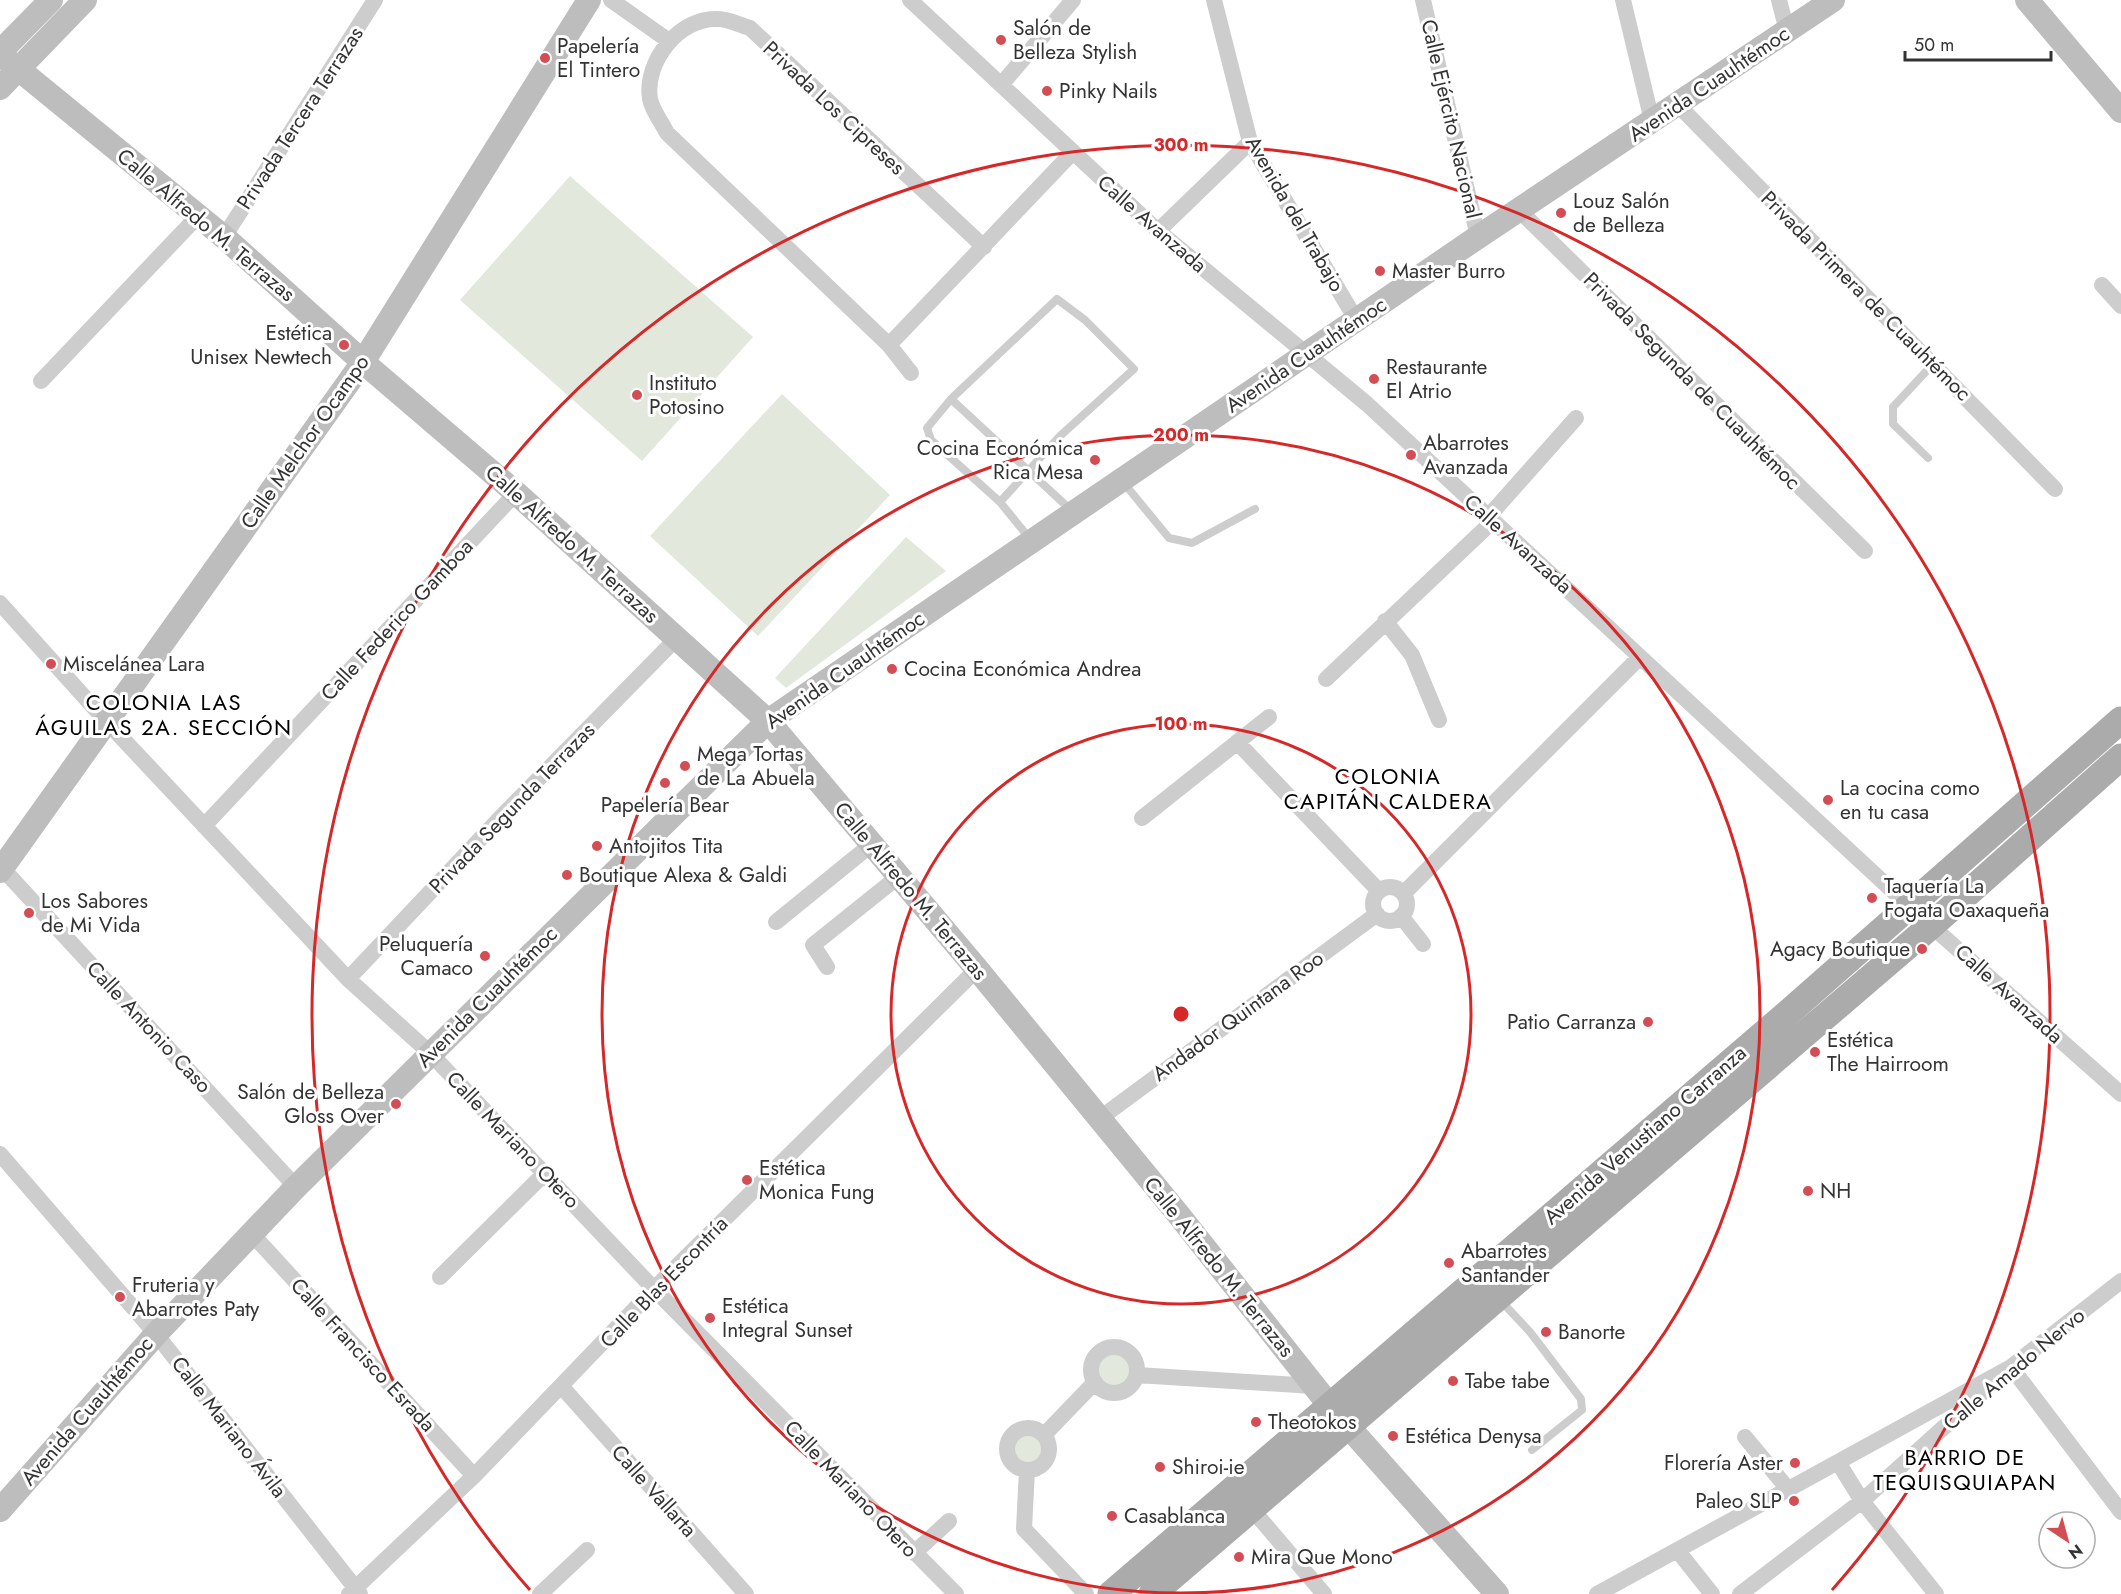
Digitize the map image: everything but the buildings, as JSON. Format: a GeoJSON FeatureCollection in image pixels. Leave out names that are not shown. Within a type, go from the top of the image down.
{"type":"FeatureCollection","features":[{"type":"Feature","properties":{"kind":"main road","name":"Avenida Venustiano Carranza"},"geometry":{"type":"LineString","coordinates":[[1111,1594],[1909,906],[2121,720]]}},
{"type":"Feature","properties":{"kind":"main road","name":"Avenida Venustiano Carranza"},"geometry":{"type":"LineString","coordinates":[[1152,1594],[1251,1508],[1330,1406],[1498,1298],[2117,767]]}},
{"type":"Feature","properties":{"kind":"street"},"geometry":{"type":"LineString","coordinates":[[0,88],[6,58],[51,0]]}},
{"type":"Feature","properties":{"kind":"street"},"geometry":{"type":"LineString","coordinates":[[6,58],[85,0]]}},
{"type":"Feature","properties":{"kind":"street","name":"Privada Tercera Terrazas"},"geometry":{"type":"LineString","coordinates":[[224,237],[375,0]]}},
{"type":"Feature","properties":{"kind":"street","name":"Calle Melchor Ocampo"},"geometry":{"type":"LineString","coordinates":[[1,869],[363,362],[589,0]]}},
{"type":"Feature","properties":{"kind":"street"},"geometry":{"type":"LineString","coordinates":[[611,0],[669,41]]}},
{"type":"Feature","properties":{"kind":"street","name":"Calle Avanzada"},"geometry":{"type":"LineString","coordinates":[[910,0],[1158,231],[1367,404],[1909,906],[2121,1094]]}},
{"type":"Feature","properties":{"kind":"street"},"geometry":{"type":"LineString","coordinates":[[1001,85],[1073,0]]}},
{"type":"Feature","properties":{"kind":"street","name":"Avenida del Trabajo"},"geometry":{"type":"LineString","coordinates":[[1214,0],[1250,142],[1357,321]]}},
{"type":"Feature","properties":{"kind":"street","name":"Calle Ejército Nacional"},"geometry":{"type":"LineString","coordinates":[[1423,0],[1478,237]]}},
{"type":"Feature","properties":{"kind":"street"},"geometry":{"type":"LineString","coordinates":[[1623,0],[1652,122]]}},
{"type":"Feature","properties":{"kind":"street"},"geometry":{"type":"LineString","coordinates":[[1779,0],[1786,31]]}},
{"type":"Feature","properties":{"kind":"street","name":"Avenida Cuauhtémoc"},"geometry":{"type":"LineString","coordinates":[[0,1510],[156,1334],[296,1187],[768,721],[1478,237],[1833,0]]}},
{"type":"Feature","properties":{"kind":"street"},"geometry":{"type":"LineString","coordinates":[[2027,0],[2121,111]]}},
{"type":"Feature","properties":{"kind":"street","name":"Privada Los Cipreses"},"geometry":{"type":"LineString","coordinates":[[911,373],[890,345],[667,133],[650,99],[654,63],[669,41],[693,25],[718,19],[750,28],[984,247]]}},
{"type":"Feature","properties":{"kind":"street","name":"Calle Alfredo M. Terrazas"},"geometry":{"type":"LineString","coordinates":[[6,58],[224,237],[363,362],[516,493],[768,721],[978,969],[1178,1214],[1330,1406],[1497,1594]]}},
{"type":"Feature","properties":{"kind":"street","name":"Privada Primera de Cuauhtémoc"},"geometry":{"type":"LineString","coordinates":[[1677,104],[2055,489]]}},
{"type":"Feature","properties":{"kind":"street"},"geometry":{"type":"LineString","coordinates":[[1158,231],[1250,142]]}},
{"type":"Feature","properties":{"kind":"street"},"geometry":{"type":"LineString","coordinates":[[890,345],[1072,153]]}},
{"type":"Feature","properties":{"kind":"street","name":"Privada Segunda de Cuauhtémoc"},"geometry":{"type":"LineString","coordinates":[[1519,210],[1865,551]]}},
{"type":"Feature","properties":{"kind":"street"},"geometry":{"type":"LineString","coordinates":[[40,381],[198,216]]}},
{"type":"Feature","properties":{"kind":"street"},"geometry":{"type":"LineString","coordinates":[[2102,285],[2121,306]]}},
{"type":"Feature","properties":{"kind":"street"},"geometry":{"type":"LineString","coordinates":[[1326,680],[1490,520],[1576,418]]}},
{"type":"Feature","properties":{"kind":"street","name":"Calle Federico Gamboa"},"geometry":{"type":"LineString","coordinates":[[204,826],[516,493]]}},
{"type":"Feature","properties":{"kind":"street","name":"Calle Mariano Otero"},"geometry":{"type":"LineString","coordinates":[[0,603],[106,721],[348,979],[430,1053],[654,1290],[956,1594]]}},
{"type":"Feature","properties":{"kind":"street"},"geometry":{"type":"LineString","coordinates":[[1385,621],[1412,655],[1439,720]]}},
{"type":"Feature","properties":{"kind":"street","name":"Privada Segunda Terrazas"},"geometry":{"type":"LineString","coordinates":[[348,979],[502,816],[677,638]]}},
{"type":"Feature","properties":{"kind":"street"},"geometry":{"type":"LineString","coordinates":[[1404,893],[1639,658]]}},
{"type":"Feature","properties":{"kind":"street"},"geometry":{"type":"LineString","coordinates":[[1142,818],[1269,717]]}},
{"type":"Feature","properties":{"kind":"street"},"geometry":{"type":"LineString","coordinates":[[1237,742],[1378,891]]}},
{"type":"Feature","properties":{"kind":"street"},"geometry":{"type":"LineString","coordinates":[[776,922],[872,844]]}},
{"type":"Feature","properties":{"kind":"street","name":"Calle Antonio Caso"},"geometry":{"type":"LineString","coordinates":[[1,869],[296,1187]]}},
{"type":"Feature","properties":{"kind":"street"},"geometry":{"type":"LineString","coordinates":[[827,968],[813,945],[899,876]]}},
{"type":"Feature","properties":{"kind":"street"},"geometry":{"type":"LineString","coordinates":[[1391,886],[1404,893],[1407,905],[1401,916],[1388,920],[1377,914],[1373,902],[1378,891],[1391,886]]}},
{"type":"Feature","properties":{"kind":"street","name":"Andador Quintana Roo"},"geometry":{"type":"LineString","coordinates":[[1099,1119],[1377,914]]}},
{"type":"Feature","properties":{"kind":"street"},"geometry":{"type":"LineString","coordinates":[[1401,916],[1423,944]]}},
{"type":"Feature","properties":{"kind":"street","name":"Calle Blas Escontría"},"geometry":{"type":"LineString","coordinates":[[355,1592],[474,1476],[654,1290],[978,969]]}},
{"type":"Feature","properties":{"kind":"street","name":"Calle Mariano Ávila"},"geometry":{"type":"LineString","coordinates":[[0,1154],[156,1334],[355,1592]]}},
{"type":"Feature","properties":{"kind":"street"},"geometry":{"type":"LineString","coordinates":[[440,1277],[545,1173]]}},
{"type":"Feature","properties":{"kind":"street","name":"Calle Francisco Esrada"},"geometry":{"type":"LineString","coordinates":[[252,1234],[474,1476]]}},
{"type":"Feature","properties":{"kind":"street","name":"Calle Amado Nervo"},"geometry":{"type":"LineString","coordinates":[[1740,1594],[1862,1500],[2012,1367],[2121,1281]]}},
{"type":"Feature","properties":{"kind":"street"},"geometry":{"type":"LineString","coordinates":[[1118,1347],[1131,1354],[1137,1368],[1137,1375],[1129,1388],[1114,1393],[1100,1388],[1095,1382],[1091,1368],[1093,1360],[1103,1349],[1118,1347]]}},
{"type":"Feature","properties":{"kind":"street"},"geometry":{"type":"LineString","coordinates":[[1597,1594],[2012,1367],[2121,1512]]}},
{"type":"Feature","properties":{"kind":"street"},"geometry":{"type":"LineString","coordinates":[[1137,1375],[1330,1406]]}},
{"type":"Feature","properties":{"kind":"street"},"geometry":{"type":"LineString","coordinates":[[1044,1435],[1095,1382]]}},
{"type":"Feature","properties":{"kind":"street","name":"Calle Vallarta"},"geometry":{"type":"LineString","coordinates":[[562,1387],[746,1594]]}},
{"type":"Feature","properties":{"kind":"street"},"geometry":{"type":"LineString","coordinates":[[1025,1428],[1032,1428],[1044,1435],[1049,1447],[1048,1454],[1040,1466],[1027,1470],[1020,1468],[1010,1460],[1007,1454],[1009,1440],[1013,1434],[1025,1428]]}},
{"type":"Feature","properties":{"kind":"street"},"geometry":{"type":"LineString","coordinates":[[1745,1437],[1788,1489]]}},
{"type":"Feature","properties":{"kind":"street"},"geometry":{"type":"LineString","coordinates":[[1838,1462],[1862,1500],[1936,1594]]}},
{"type":"Feature","properties":{"kind":"street"},"geometry":{"type":"LineString","coordinates":[[1027,1470],[1024,1529],[1086,1594]]}},
{"type":"Feature","properties":{"kind":"street"},"geometry":{"type":"LineString","coordinates":[[1251,1508],[1324,1594]]}},
{"type":"Feature","properties":{"kind":"street"},"geometry":{"type":"LineString","coordinates":[[914,1553],[949,1521]]}},
{"type":"Feature","properties":{"kind":"street"},"geometry":{"type":"LineString","coordinates":[[540,1594],[587,1550]]}},
{"type":"Feature","properties":{"kind":"street"},"geometry":{"type":"LineString","coordinates":[[1677,1550],[1712,1594]]}},
{"type":"Feature","properties":{"kind":"lane"},"geometry":{"type":"LineString","coordinates":[[1000,501],[1060,436],[1134,369],[1085,320],[1057,299],[951,399],[927,428],[931,440],[1000,501],[1032,542]]}},
{"type":"Feature","properties":{"kind":"lane"},"geometry":{"type":"LineString","coordinates":[[1928,458],[1893,424],[1893,407],[1933,364]]}},
{"type":"Feature","properties":{"kind":"lane"},"geometry":{"type":"LineString","coordinates":[[951,399],[1029,468],[1074,513]]}},
{"type":"Feature","properties":{"kind":"lane"},"geometry":{"type":"LineString","coordinates":[[1122,481],[1169,538],[1192,543],[1255,509]]}},
{"type":"Feature","properties":{"kind":"lane"},"geometry":{"type":"LineString","coordinates":[[1498,1298],[1530,1332],[1581,1399],[1582,1410],[1533,1450]]}},
{"type":"Feature","properties":{"kind":"shaded area"},"geometry":{"type":"Polygon","coordinates":[[[570,176],[753,337],[642,461],[460,300],[570,176]]]}},
{"type":"Feature","properties":{"kind":"shaded area"},"geometry":{"type":"Polygon","coordinates":[[[782,394],[890,495],[758,636],[650,536],[782,394]]]}},
{"type":"Feature","properties":{"kind":"shaded area"},"geometry":{"type":"Polygon","coordinates":[[[906,537],[946,571],[786,688],[775,678],[906,537]]]}},
{"type":"Feature","properties":{"kind":"shaded area"},"geometry":{"type":"Polygon","coordinates":[[[1113,1352],[1125,1358],[1131,1370],[1125,1382],[1113,1388],[1101,1382],[1095,1370],[1101,1358],[1113,1352]]]}},
{"type":"Feature","properties":{"kind":"shaded area"},"geometry":{"type":"Polygon","coordinates":[[[1028,1431],[1040,1437],[1046,1449],[1040,1461],[1028,1467],[1016,1461],[1010,1449],[1016,1437],[1028,1431]]]}},
{"type":"Feature","properties":{"kind":"place","name":"Salón de Belleza Stylish"},"geometry":{"type":"Point","coordinates":[1001,40]}},
{"type":"Feature","properties":{"kind":"place","name":"Papelería El Tintero"},"geometry":{"type":"Point","coordinates":[545,58]}},
{"type":"Feature","properties":{"kind":"place","name":"Pinky Nails"},"geometry":{"type":"Point","coordinates":[1047,91]}},
{"type":"Feature","properties":{"kind":"place","name":"Louz Salón de Belleza"},"geometry":{"type":"Point","coordinates":[1561,213]}},
{"type":"Feature","properties":{"kind":"place","name":"Master Burro"},"geometry":{"type":"Point","coordinates":[1380,271]}},
{"type":"Feature","properties":{"kind":"place","name":"Estética Unisex Newtech"},"geometry":{"type":"Point","coordinates":[344,345]}},
{"type":"Feature","properties":{"kind":"place","name":"Restaurante El Atrio"},"geometry":{"type":"Point","coordinates":[1374,379]}},
{"type":"Feature","properties":{"kind":"place","name":"Instituto Potosino"},"geometry":{"type":"Point","coordinates":[637,395]}},
{"type":"Feature","properties":{"kind":"place","name":"Abarrotes Avanzada"},"geometry":{"type":"Point","coordinates":[1411,455]}},
{"type":"Feature","properties":{"kind":"place","name":"Cocina Económica Rica Mesa"},"geometry":{"type":"Point","coordinates":[1095,460]}},
{"type":"Feature","properties":{"kind":"place","name":"Miscelánea Lara"},"geometry":{"type":"Point","coordinates":[51,664]}},
{"type":"Feature","properties":{"kind":"place","name":"Cocina Económica Andrea"},"geometry":{"type":"Point","coordinates":[892,669]}},
{"type":"Feature","properties":{"kind":"place","name":"Mega Tortas de La Abuela"},"geometry":{"type":"Point","coordinates":[685,766]}},
{"type":"Feature","properties":{"kind":"place","name":"Papelería Bear"},"geometry":{"type":"Point","coordinates":[665,783]}},
{"type":"Feature","properties":{"kind":"place","name":"La cocina como en tu casa"},"geometry":{"type":"Point","coordinates":[1828,800]}},
{"type":"Feature","properties":{"kind":"place","name":"Antojitos Tita"},"geometry":{"type":"Point","coordinates":[597,846]}},
{"type":"Feature","properties":{"kind":"place","name":"Boutique Alexa & Galdi"},"geometry":{"type":"Point","coordinates":[567,875]}},
{"type":"Feature","properties":{"kind":"place","name":"Taquería La Fogata Oaxaqueña"},"geometry":{"type":"Point","coordinates":[1872,898]}},
{"type":"Feature","properties":{"kind":"place","name":"Los Sabores de Mi Vida"},"geometry":{"type":"Point","coordinates":[29,913]}},
{"type":"Feature","properties":{"kind":"place","name":"Agacy Boutique"},"geometry":{"type":"Point","coordinates":[1922,949]}},
{"type":"Feature","properties":{"kind":"place","name":"Peluquería Camaco"},"geometry":{"type":"Point","coordinates":[485,956]}},
{"type":"Feature","properties":{"kind":"place","name":"Patio Carranza"},"geometry":{"type":"Point","coordinates":[1648,1022]}},
{"type":"Feature","properties":{"kind":"place","name":"Estética The Hairroom"},"geometry":{"type":"Point","coordinates":[1815,1052]}},
{"type":"Feature","properties":{"kind":"place","name":"Salón de Belleza Gloss Over"},"geometry":{"type":"Point","coordinates":[396,1104]}},
{"type":"Feature","properties":{"kind":"place","name":"Estética Monica Fung"},"geometry":{"type":"Point","coordinates":[747,1180]}},
{"type":"Feature","properties":{"kind":"place","name":"NH"},"geometry":{"type":"Point","coordinates":[1808,1191]}},
{"type":"Feature","properties":{"kind":"place","name":"Abarrotes Santander"},"geometry":{"type":"Point","coordinates":[1449,1263]}},
{"type":"Feature","properties":{"kind":"place","name":"Fruteria y Abarrotes Paty"},"geometry":{"type":"Point","coordinates":[120,1297]}},
{"type":"Feature","properties":{"kind":"place","name":"Estética Integral Sunset"},"geometry":{"type":"Point","coordinates":[710,1318]}},
{"type":"Feature","properties":{"kind":"place","name":"Banorte"},"geometry":{"type":"Point","coordinates":[1546,1332]}},
{"type":"Feature","properties":{"kind":"place","name":"Tabe tabe"},"geometry":{"type":"Point","coordinates":[1453,1381]}},
{"type":"Feature","properties":{"kind":"place","name":"Theotokos"},"geometry":{"type":"Point","coordinates":[1256,1422]}},
{"type":"Feature","properties":{"kind":"place","name":"Estética Denysa"},"geometry":{"type":"Point","coordinates":[1393,1436]}},
{"type":"Feature","properties":{"kind":"place","name":"Florería Aster"},"geometry":{"type":"Point","coordinates":[1795,1463]}},
{"type":"Feature","properties":{"kind":"place","name":"Shiroi-ie"},"geometry":{"type":"Point","coordinates":[1160,1467]}},
{"type":"Feature","properties":{"kind":"place","name":"Paleo SLP"},"geometry":{"type":"Point","coordinates":[1794,1501]}},
{"type":"Feature","properties":{"kind":"place","name":"Casablanca"},"geometry":{"type":"Point","coordinates":[1112,1516]}},
{"type":"Feature","properties":{"kind":"place","name":"Mira Que Mono"},"geometry":{"type":"Point","coordinates":[1239,1557]}},
{"type":"Feature","properties":{"kind":"district","name":"COLONIA LAS ÁGUILAS 2A. SECCIÓN"},"geometry":{"type":"Point","coordinates":[164,714]}},
{"type":"Feature","properties":{"kind":"district","name":"COLONIA CAPITÁN CALDERA"},"geometry":{"type":"Point","coordinates":[1388,788]}},
{"type":"Feature","properties":{"kind":"district","name":"BARRIO DE TEQUISQUIAPAN"},"geometry":{"type":"Point","coordinates":[1965,1470]}}]}
